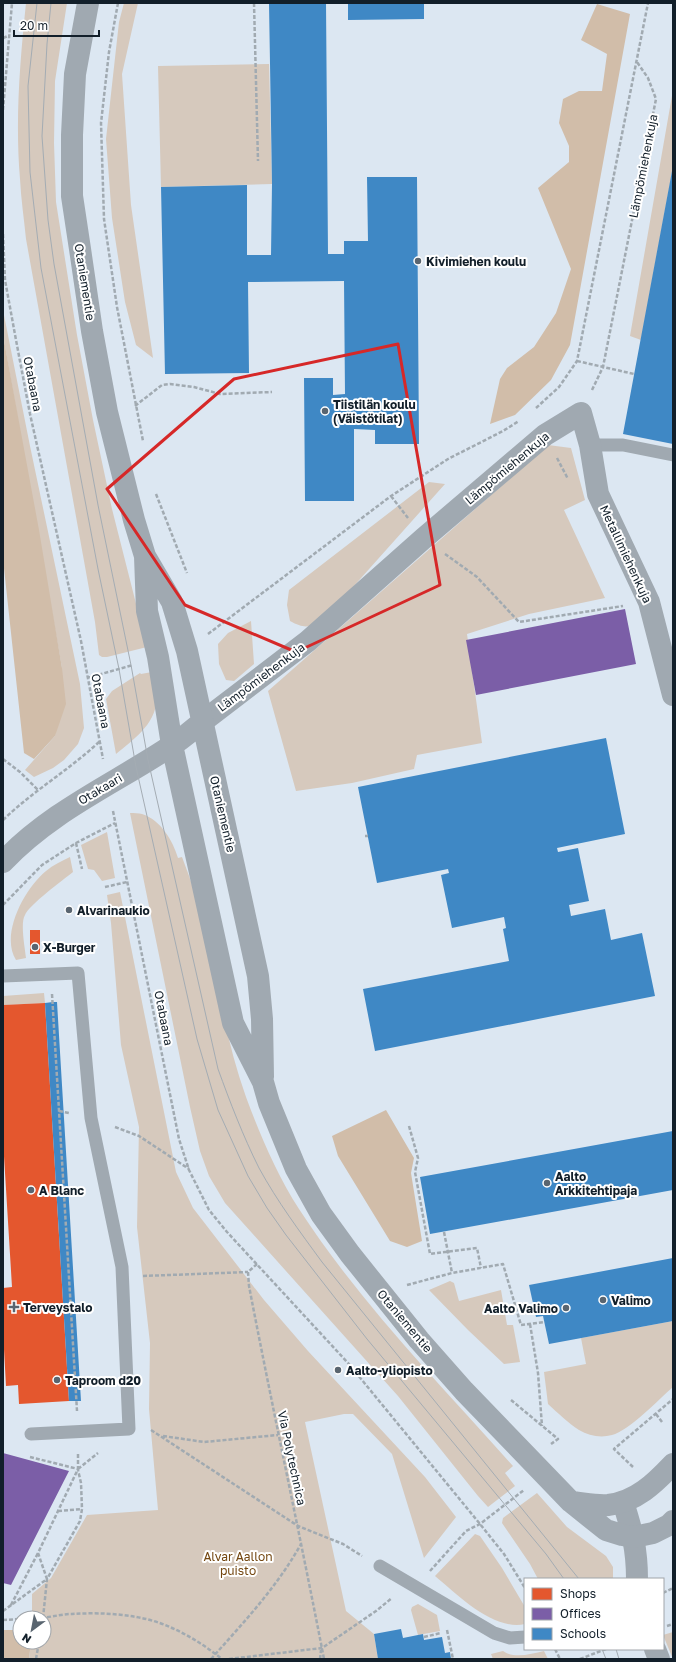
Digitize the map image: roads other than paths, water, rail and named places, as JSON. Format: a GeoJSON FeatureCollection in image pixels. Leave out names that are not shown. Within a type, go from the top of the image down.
{"type":"FeatureCollection","features":[{"type":"Feature","properties":{"kind":"street","name":"Otaniementie"},"geometry":{"type":"LineString","coordinates":[[88,3],[75,74],[72,135],[72,196],[92,331],[108,412],[134,520],[145,556],[172,602],[187,651],[258,976],[262,1019],[263,1082]]}},
{"type":"Feature","properties":{"kind":"street","name":"Lämpömiehenkuja"},"geometry":{"type":"LineString","coordinates":[[202,722],[308,641],[424,538],[545,435],[581,413]]}},
{"type":"Feature","properties":{"kind":"street","name":"Metallimiehenkuja"},"geometry":{"type":"LineString","coordinates":[[581,413],[590,445],[598,494],[649,602],[673,695]]}},
{"type":"Feature","properties":{"kind":"street","name":"Otaniementie"},"geometry":{"type":"LineString","coordinates":[[145,556],[147,611],[158,657],[172,745],[233,1023],[263,1082],[269,1103],[296,1169],[321,1214],[350,1254],[419,1340],[464,1391],[571,1502],[606,1530],[634,1537]]}},
{"type":"Feature","properties":{"kind":"street","name":"Otakaari"},"geometry":{"type":"LineString","coordinates":[[3,862],[42,826],[87,796],[172,745],[202,722]]}},
{"type":"Feature","properties":{"kind":"street"},"geometry":{"type":"LineString","coordinates":[[571,1502],[607,1505],[623,1502],[637,1496],[673,1464]]}},
{"type":"Feature","properties":{"kind":"street"},"geometry":{"type":"LineString","coordinates":[[623,1502],[634,1537],[637,1559],[637,1578]]}},
{"type":"Feature","properties":{"kind":"street"},"geometry":{"type":"LineString","coordinates":[[634,1537],[653,1533],[669,1525],[673,1521]]}},
{"type":"Feature","properties":{"kind":"lane"},"geometry":{"type":"LineString","coordinates":[[590,445],[623,445],[673,455]]}},
{"type":"Feature","properties":{"kind":"lane"},"geometry":{"type":"LineString","coordinates":[[3,976],[78,972],[91,1118],[122,1267],[130,1429],[31,1434]]}},
{"type":"Feature","properties":{"kind":"lane"},"geometry":{"type":"LineString","coordinates":[[380,1566],[494,1633],[510,1638],[524,1637]]}},
{"type":"Feature","properties":{"kind":"tram line"},"geometry":{"type":"LineString","coordinates":[[37,3],[28,86],[30,172],[41,268],[98,569],[119,669],[136,767],[197,1039],[218,1110],[248,1176],[267,1208],[286,1235],[367,1339],[546,1554],[563,1578]]}},
{"type":"Feature","properties":{"kind":"tram line"},"geometry":{"type":"LineString","coordinates":[[51,3],[47,44],[42,136],[48,220],[54,264],[98,505],[131,665],[148,760],[218,1069],[237,1119],[259,1168],[297,1228],[322,1262],[578,1578]]}},
{"type":"Feature","properties":{"kind":"tram line"},"geometry":{"type":"LineString","coordinates":[[602,1650],[606,1659]]}},
{"type":"Feature","properties":{"kind":"tram line"},"geometry":{"type":"LineString","coordinates":[[616,1650],[619,1659]]}},
{"type":"Feature","properties":{"kind":"place","name":"Kivimiehen koulu"},"geometry":{"type":"Point","coordinates":[418,261]}},
{"type":"Feature","properties":{"kind":"place","name":"Tiistilän koulu (Väistötilat)"},"geometry":{"type":"Point","coordinates":[325,411]}},
{"type":"Feature","properties":{"kind":"place","name":"Alvarinaukio"},"geometry":{"type":"Point","coordinates":[69,910]}},
{"type":"Feature","properties":{"kind":"place","name":"X-Burger"},"geometry":{"type":"Point","coordinates":[35,947]}},
{"type":"Feature","properties":{"kind":"place","name":"Aalto Arkkitehtipaja"},"geometry":{"type":"Point","coordinates":[547,1183]}},
{"type":"Feature","properties":{"kind":"place","name":"A Blanc"},"geometry":{"type":"Point","coordinates":[31,1190]}},
{"type":"Feature","properties":{"kind":"place","name":"Valimo"},"geometry":{"type":"Point","coordinates":[603,1300]}},
{"type":"Feature","properties":{"kind":"place","name":"Terveystalo"},"geometry":{"type":"Point","coordinates":[14,1307]}},
{"type":"Feature","properties":{"kind":"place","name":"Aalto Valimo"},"geometry":{"type":"Point","coordinates":[566,1308]}},
{"type":"Feature","properties":{"kind":"place","name":"Aalto-yliopisto"},"geometry":{"type":"Point","coordinates":[338,1370]}},
{"type":"Feature","properties":{"kind":"place","name":"Taproom d20"},"geometry":{"type":"Point","coordinates":[57,1380]}},
{"type":"Feature","properties":{"kind":"park label","name":"Alvar Aallon puisto"},"geometry":{"type":"Point","coordinates":[238,1563]}}]}
